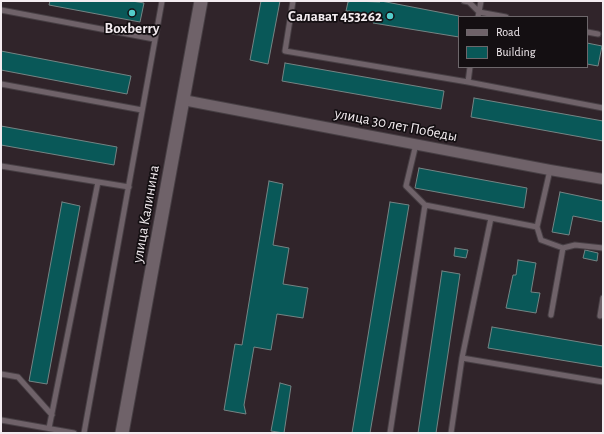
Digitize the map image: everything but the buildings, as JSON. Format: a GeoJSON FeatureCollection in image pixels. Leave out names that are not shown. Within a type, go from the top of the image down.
{"type":"FeatureCollection","features":[{"type":"Feature","properties":{"kind":"street","name":"улица Калинина"},"geometry":{"type":"LineString","coordinates":[[122,433],[201,1]]}},
{"type":"Feature","properties":{"kind":"street","name":"улица 30 лет Победы"},"geometry":{"type":"LineString","coordinates":[[182,100],[603,179]]}},
{"type":"Feature","properties":{"kind":"lane"},"geometry":{"type":"LineString","coordinates":[[84,433],[162,1]]}},
{"type":"Feature","properties":{"kind":"lane"},"geometry":{"type":"LineString","coordinates":[[293,1],[285,51],[468,82],[603,108]]}},
{"type":"Feature","properties":{"kind":"lane"},"geometry":{"type":"LineString","coordinates":[[464,1],[469,2],[478,14],[497,16]]}},
{"type":"Feature","properties":{"kind":"lane"},"geometry":{"type":"LineString","coordinates":[[478,14],[481,1]]}},
{"type":"Feature","properties":{"kind":"lane"},"geometry":{"type":"LineString","coordinates":[[1,10],[154,39]]}},
{"type":"Feature","properties":{"kind":"lane"},"geometry":{"type":"LineString","coordinates":[[588,32],[598,34]]}},
{"type":"Feature","properties":{"kind":"lane"},"geometry":{"type":"LineString","coordinates":[[468,82],[470,68]]}},
{"type":"Feature","properties":{"kind":"lane"},"geometry":{"type":"LineString","coordinates":[[1,84],[142,110]]}},
{"type":"Feature","properties":{"kind":"lane"},"geometry":{"type":"LineString","coordinates":[[416,144],[406,186],[425,205],[537,227]]}},
{"type":"Feature","properties":{"kind":"lane"},"geometry":{"type":"LineString","coordinates":[[1,166],[129,187]]}},
{"type":"Feature","properties":{"kind":"lane"},"geometry":{"type":"LineString","coordinates":[[550,170],[537,227],[541,240],[563,248],[575,245],[603,248]]}},
{"type":"Feature","properties":{"kind":"lane"},"geometry":{"type":"LineString","coordinates":[[50,428],[98,182]]}},
{"type":"Feature","properties":{"kind":"lane"},"geometry":{"type":"LineString","coordinates":[[390,433],[425,205]]}},
{"type":"Feature","properties":{"kind":"lane"},"geometry":{"type":"LineString","coordinates":[[451,433],[462,358],[491,218]]}},
{"type":"Feature","properties":{"kind":"lane"},"geometry":{"type":"LineString","coordinates":[[551,315],[563,248]]}},
{"type":"Feature","properties":{"kind":"lane"},"geometry":{"type":"LineString","coordinates":[[600,316],[603,298]]}},
{"type":"Feature","properties":{"kind":"lane"},"geometry":{"type":"LineString","coordinates":[[462,358],[603,382]]}},
{"type":"Feature","properties":{"kind":"lane"},"geometry":{"type":"LineString","coordinates":[[1,374],[18,377],[52,415]]}},
{"type":"Feature","properties":{"kind":"lane"},"geometry":{"type":"LineString","coordinates":[[1,420],[74,433]]}},
{"type":"Feature","properties":{"kind":"place","name":"Boxberry"},"geometry":{"type":"Point","coordinates":[132,13]}},
{"type":"Feature","properties":{"kind":"place","name":"Салават 453262"},"geometry":{"type":"Point","coordinates":[390,16]}}]}
